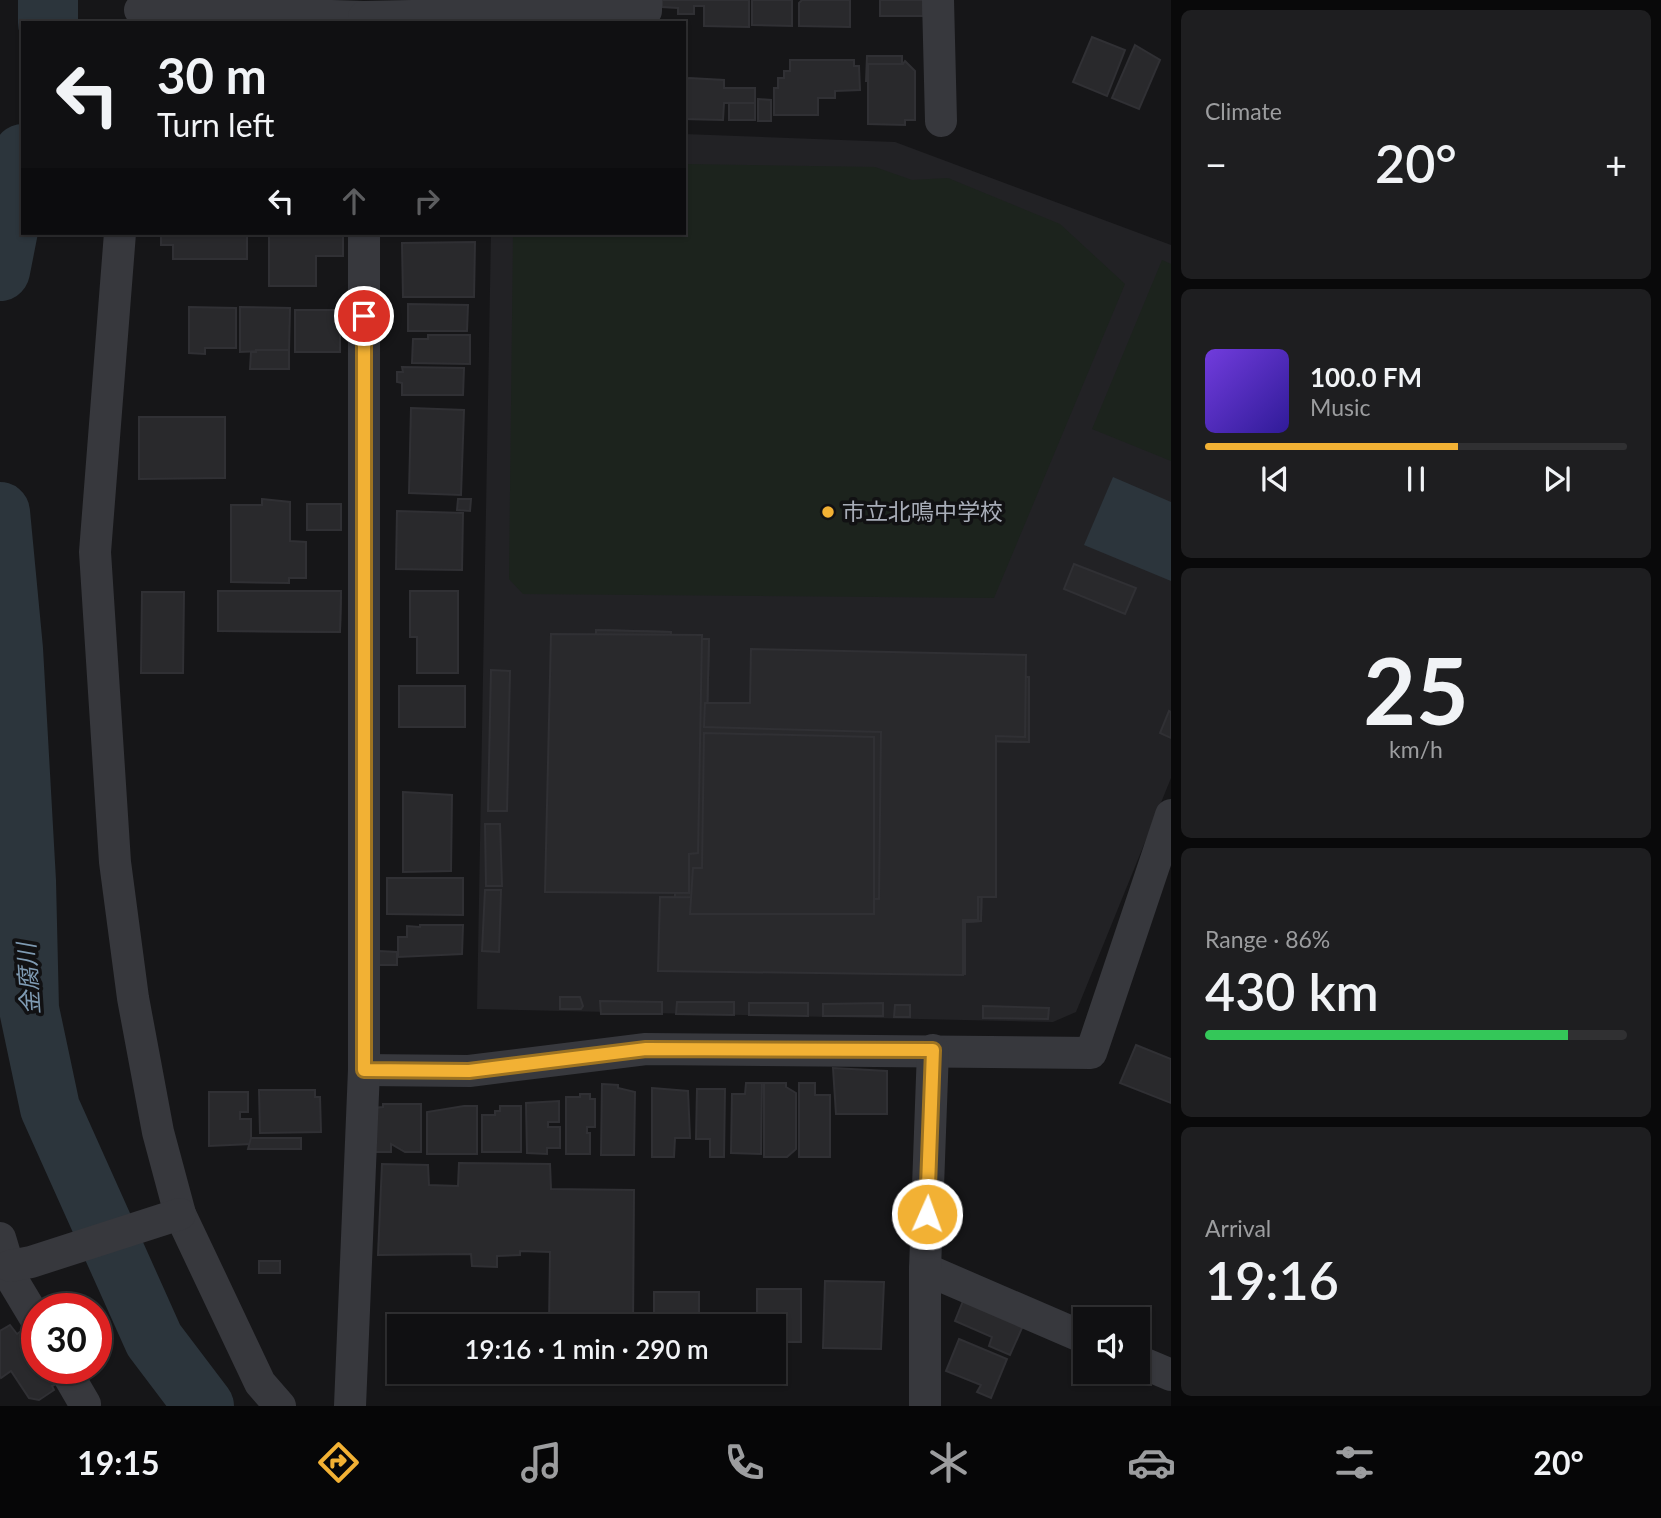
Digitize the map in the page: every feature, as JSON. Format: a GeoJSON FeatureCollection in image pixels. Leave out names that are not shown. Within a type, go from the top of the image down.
{"type":"FeatureCollection","features":[{"type":"Feature","properties":{"kind":"street"},"geometry":{"type":"LineString","coordinates":[[140,11],[364,20],[646,11],[646,0]]}},
{"type":"Feature","properties":{"kind":"street"},"geometry":{"type":"LineString","coordinates":[[938,0],[941,121]]}},
{"type":"Feature","properties":{"kind":"street"},"geometry":{"type":"LineString","coordinates":[[120,235],[95,552],[115,862],[140,1038],[158,1132],[180,1214],[260,1383],[280,1406]]}},
{"type":"Feature","properties":{"kind":"street"},"geometry":{"type":"LineString","coordinates":[[350,1406],[364,1070],[364,235]]}},
{"type":"Feature","properties":{"kind":"street"},"geometry":{"type":"LineString","coordinates":[[364,1070],[469,1071],[646,1049],[1091,1053],[1171,815]]}},
{"type":"Feature","properties":{"kind":"street"},"geometry":{"type":"LineString","coordinates":[[925,1406],[925,1269],[933,1050]]}},
{"type":"Feature","properties":{"kind":"street"},"geometry":{"type":"LineString","coordinates":[[23,1293],[11,1269],[180,1214]]}},
{"type":"Feature","properties":{"kind":"street"},"geometry":{"type":"LineString","coordinates":[[925,1269],[1073,1333]]}},
{"type":"Feature","properties":{"kind":"street"},"geometry":{"type":"LineString","coordinates":[[1150,1366],[1171,1375]]}},
{"type":"Feature","properties":{"kind":"street"},"geometry":{"type":"LineString","coordinates":[[73,1384],[85,1405]]}},
{"type":"Feature","properties":{"kind":"shaded area","name":"市立北鳴中学校"},"geometry":{"type":"Polygon","coordinates":[[[686,134],[895,142],[1171,245],[1171,778],[1076,1012],[1053,1022],[477,1009],[491,235],[686,235],[686,134]]]}},
{"type":"Feature","properties":{"kind":"shaded area"},"geometry":{"type":"Polygon","coordinates":[[[686,164],[875,167],[912,180],[948,178],[1060,224],[1125,284],[994,598],[523,594],[509,579],[513,235],[686,235],[686,164]]]}},
{"type":"Feature","properties":{"kind":"shaded area"},"geometry":{"type":"Polygon","coordinates":[[[1162,260],[1171,264],[1171,461],[1092,429],[1162,260]]]}},
{"type":"Feature","properties":{"kind":"shaded area"},"geometry":{"type":"Polygon","coordinates":[[[1113,477],[1171,502],[1171,581],[1084,545],[1113,477]]]}},
{"type":"Feature","properties":{"kind":"building"},"geometry":{"type":"Polygon","coordinates":[[[662,0],[749,0],[749,27],[704,26],[704,6],[694,6],[694,14],[678,14],[678,8],[662,7],[662,0]]]}},
{"type":"Feature","properties":{"kind":"building"},"geometry":{"type":"Polygon","coordinates":[[[752,0],[792,0],[792,26],[752,25],[752,0]]]}},
{"type":"Feature","properties":{"kind":"building"},"geometry":{"type":"Polygon","coordinates":[[[802,0],[850,0],[850,27],[799,26],[799,3],[802,0]]]}},
{"type":"Feature","properties":{"kind":"building"},"geometry":{"type":"Polygon","coordinates":[[[880,0],[923,0],[923,16],[880,16],[880,0]]]}},
{"type":"Feature","properties":{"kind":"building"},"geometry":{"type":"Polygon","coordinates":[[[1092,37],[1125,50],[1107,96],[1073,82],[1092,37]]]}},
{"type":"Feature","properties":{"kind":"building"},"geometry":{"type":"Polygon","coordinates":[[[1135,45],[1160,60],[1139,109],[1112,98],[1135,45]]]}},
{"type":"Feature","properties":{"kind":"building"},"geometry":{"type":"Polygon","coordinates":[[[867,56],[902,56],[902,64],[868,64],[866,82],[867,56]]]}},
{"type":"Feature","properties":{"kind":"building"},"geometry":{"type":"Polygon","coordinates":[[[790,60],[854,60],[854,66],[859,66],[860,90],[835,91],[835,98],[818,98],[818,115],[774,115],[774,88],[778,88],[778,78],[784,78],[784,71],[790,71],[790,60]]]}},
{"type":"Feature","properties":{"kind":"building"},"geometry":{"type":"Polygon","coordinates":[[[905,61],[915,71],[915,120],[905,120],[905,125],[868,124],[868,64],[903,64],[905,61]]]}},
{"type":"Feature","properties":{"kind":"building"},"geometry":{"type":"Polygon","coordinates":[[[686,80],[724,80],[724,88],[755,88],[755,103],[724,103],[723,120],[686,119],[686,80]]]}},
{"type":"Feature","properties":{"kind":"building"},"geometry":{"type":"Polygon","coordinates":[[[758,99],[771,100],[771,121],[758,121],[758,99]]]}},
{"type":"Feature","properties":{"kind":"building"},"geometry":{"type":"Polygon","coordinates":[[[729,103],[755,103],[755,120],[729,120],[729,103]]]}},
{"type":"Feature","properties":{"kind":"building"},"geometry":{"type":"Polygon","coordinates":[[[161,235],[247,235],[247,259],[173,259],[173,245],[161,245],[161,235]]]}},
{"type":"Feature","properties":{"kind":"building"},"geometry":{"type":"Polygon","coordinates":[[[269,235],[343,235],[343,256],[316,256],[316,286],[269,286],[269,235]]]}},
{"type":"Feature","properties":{"kind":"building"},"geometry":{"type":"Polygon","coordinates":[[[475,242],[474,297],[403,297],[402,243],[475,242]]]}},
{"type":"Feature","properties":{"kind":"building"},"geometry":{"type":"Polygon","coordinates":[[[408,304],[468,305],[467,331],[408,331],[408,304]]]}},
{"type":"Feature","properties":{"kind":"building"},"geometry":{"type":"Polygon","coordinates":[[[189,307],[236,308],[236,348],[205,348],[205,354],[189,353],[189,307]]]}},
{"type":"Feature","properties":{"kind":"building"},"geometry":{"type":"Polygon","coordinates":[[[240,307],[290,308],[289,350],[240,352],[240,307]]]}},
{"type":"Feature","properties":{"kind":"building"},"geometry":{"type":"Polygon","coordinates":[[[295,310],[340,310],[340,352],[295,352],[295,310]]]}},
{"type":"Feature","properties":{"kind":"building"},"geometry":{"type":"Polygon","coordinates":[[[428,335],[470,335],[470,364],[412,363],[413,339],[428,339],[428,335]]]}},
{"type":"Feature","properties":{"kind":"building"},"geometry":{"type":"Polygon","coordinates":[[[289,350],[289,369],[250,369],[251,352],[289,350]]]}},
{"type":"Feature","properties":{"kind":"building"},"geometry":{"type":"Polygon","coordinates":[[[402,367],[464,368],[463,395],[402,395],[402,383],[397,382],[397,372],[403,372],[402,367]]]}},
{"type":"Feature","properties":{"kind":"building"},"geometry":{"type":"Polygon","coordinates":[[[411,408],[464,410],[461,495],[409,493],[411,408]]]}},
{"type":"Feature","properties":{"kind":"building"},"geometry":{"type":"Polygon","coordinates":[[[139,417],[225,417],[225,478],[139,479],[139,417]]]}},
{"type":"Feature","properties":{"kind":"building"},"geometry":{"type":"Polygon","coordinates":[[[262,499],[290,502],[290,541],[306,542],[306,578],[289,578],[289,583],[231,582],[231,505],[262,505],[262,499]]]}},
{"type":"Feature","properties":{"kind":"building"},"geometry":{"type":"Polygon","coordinates":[[[458,499],[471,499],[470,511],[457,510],[458,499]]]}},
{"type":"Feature","properties":{"kind":"building"},"geometry":{"type":"Polygon","coordinates":[[[307,504],[341,504],[341,530],[307,530],[307,504]]]}},
{"type":"Feature","properties":{"kind":"building"},"geometry":{"type":"Polygon","coordinates":[[[397,511],[463,513],[462,570],[396,569],[397,511]]]}},
{"type":"Feature","properties":{"kind":"building"},"geometry":{"type":"Polygon","coordinates":[[[1074,564],[1136,588],[1125,614],[1064,589],[1074,564]]]}},
{"type":"Feature","properties":{"kind":"building"},"geometry":{"type":"Polygon","coordinates":[[[218,591],[341,591],[340,632],[218,631],[218,591]]]}},
{"type":"Feature","properties":{"kind":"building"},"geometry":{"type":"Polygon","coordinates":[[[218,591],[341,591],[340,632],[218,631],[218,591]]]}},
{"type":"Feature","properties":{"kind":"building"},"geometry":{"type":"Polygon","coordinates":[[[410,591],[458,591],[458,673],[417,673],[417,637],[410,637],[410,591]]]}},
{"type":"Feature","properties":{"kind":"building"},"geometry":{"type":"Polygon","coordinates":[[[142,592],[184,592],[183,673],[141,673],[142,592]]]}},
{"type":"Feature","properties":{"kind":"building"},"geometry":{"type":"Polygon","coordinates":[[[596,630],[671,632],[670,639],[709,639],[707,719],[755,720],[755,671],[1029,677],[1029,742],[985,741],[981,921],[965,922],[965,974],[674,969],[675,892],[551,890],[556,639],[596,639],[596,630]],[[704,733],[702,868],[693,868],[690,914],[874,914],[874,737],[704,733]]]}},
{"type":"Feature","properties":{"kind":"building"},"geometry":{"type":"Polygon","coordinates":[[[596,630],[671,632],[670,639],[709,639],[707,719],[755,720],[755,671],[1029,677],[1029,742],[985,741],[981,921],[965,922],[965,974],[674,969],[675,892],[551,890],[556,639],[596,639],[596,630]]]}},
{"type":"Feature","properties":{"kind":"building"},"geometry":{"type":"Polygon","coordinates":[[[551,634],[702,635],[698,853],[689,854],[689,893],[545,892],[551,634]]]}},
{"type":"Feature","properties":{"kind":"building"},"geometry":{"type":"Polygon","coordinates":[[[751,649],[1026,655],[1025,737],[996,736],[996,897],[978,897],[978,920],[963,920],[963,975],[658,971],[660,897],[879,899],[881,732],[704,727],[705,703],[750,703],[751,649]]]}},
{"type":"Feature","properties":{"kind":"building"},"geometry":{"type":"Polygon","coordinates":[[[491,670],[510,671],[507,811],[488,811],[491,670]]]}},
{"type":"Feature","properties":{"kind":"building"},"geometry":{"type":"Polygon","coordinates":[[[399,686],[465,686],[465,727],[399,727],[399,686]]]}},
{"type":"Feature","properties":{"kind":"building"},"geometry":{"type":"Polygon","coordinates":[[[1169,711],[1171,712],[1171,738],[1160,733],[1169,711]]]}},
{"type":"Feature","properties":{"kind":"building"},"geometry":{"type":"Polygon","coordinates":[[[704,733],[874,737],[874,914],[690,914],[693,868],[702,868],[704,733]]]}},
{"type":"Feature","properties":{"kind":"building"},"geometry":{"type":"Polygon","coordinates":[[[403,792],[452,795],[451,871],[403,872],[403,792]]]}},
{"type":"Feature","properties":{"kind":"building"},"geometry":{"type":"Polygon","coordinates":[[[485,824],[500,824],[502,886],[486,886],[485,824]]]}},
{"type":"Feature","properties":{"kind":"building"},"geometry":{"type":"Polygon","coordinates":[[[387,878],[463,878],[463,915],[387,914],[387,878]]]}},
{"type":"Feature","properties":{"kind":"building"},"geometry":{"type":"Polygon","coordinates":[[[485,890],[501,890],[499,952],[482,951],[485,890]]]}},
{"type":"Feature","properties":{"kind":"building"},"geometry":{"type":"Polygon","coordinates":[[[463,925],[462,954],[398,957],[398,937],[407,937],[407,926],[463,925]]]}},
{"type":"Feature","properties":{"kind":"building"},"geometry":{"type":"Polygon","coordinates":[[[379,951],[397,952],[397,965],[379,965],[379,951]]]}},
{"type":"Feature","properties":{"kind":"building"},"geometry":{"type":"Polygon","coordinates":[[[560,997],[580,997],[583,1006],[581,1009],[560,1009],[560,997]]]}},
{"type":"Feature","properties":{"kind":"building"},"geometry":{"type":"Polygon","coordinates":[[[600,1001],[662,1002],[662,1014],[601,1014],[600,1001]]]}},
{"type":"Feature","properties":{"kind":"building"},"geometry":{"type":"Polygon","coordinates":[[[677,1002],[734,1002],[734,1015],[676,1014],[677,1002]]]}},
{"type":"Feature","properties":{"kind":"building"},"geometry":{"type":"Polygon","coordinates":[[[749,1003],[808,1003],[808,1016],[749,1015],[749,1003]]]}},
{"type":"Feature","properties":{"kind":"building"},"geometry":{"type":"Polygon","coordinates":[[[883,1003],[883,1016],[823,1016],[823,1004],[883,1003]]]}},
{"type":"Feature","properties":{"kind":"building"},"geometry":{"type":"Polygon","coordinates":[[[895,1005],[910,1005],[910,1017],[894,1017],[895,1005]]]}},
{"type":"Feature","properties":{"kind":"building"},"geometry":{"type":"Polygon","coordinates":[[[983,1006],[1049,1008],[1048,1019],[983,1018],[983,1006]]]}},
{"type":"Feature","properties":{"kind":"building"},"geometry":{"type":"Polygon","coordinates":[[[1136,1045],[1171,1059],[1171,1103],[1120,1083],[1136,1045]]]}},
{"type":"Feature","properties":{"kind":"building"},"geometry":{"type":"Polygon","coordinates":[[[833,1068],[887,1071],[887,1114],[836,1114],[833,1068]]]}},
{"type":"Feature","properties":{"kind":"building"},"geometry":{"type":"Polygon","coordinates":[[[746,1083],[762,1083],[761,1154],[731,1153],[732,1094],[745,1094],[746,1083]]]}},
{"type":"Feature","properties":{"kind":"building"},"geometry":{"type":"Polygon","coordinates":[[[764,1083],[786,1083],[786,1087],[796,1093],[796,1149],[787,1157],[764,1157],[764,1083]]]}},
{"type":"Feature","properties":{"kind":"building"},"geometry":{"type":"Polygon","coordinates":[[[799,1083],[815,1083],[815,1095],[830,1095],[830,1157],[799,1157],[799,1083]]]}},
{"type":"Feature","properties":{"kind":"building"},"geometry":{"type":"Polygon","coordinates":[[[602,1084],[618,1085],[618,1088],[635,1092],[634,1155],[601,1155],[602,1084]]]}},
{"type":"Feature","properties":{"kind":"building"},"geometry":{"type":"Polygon","coordinates":[[[652,1088],[688,1091],[690,1138],[675,1138],[674,1157],[652,1157],[652,1088]]]}},
{"type":"Feature","properties":{"kind":"building"},"geometry":{"type":"Polygon","coordinates":[[[697,1089],[725,1089],[724,1157],[710,1157],[710,1139],[696,1139],[697,1089]]]}},
{"type":"Feature","properties":{"kind":"building"},"geometry":{"type":"Polygon","coordinates":[[[259,1090],[315,1090],[315,1097],[320,1097],[321,1132],[260,1133],[259,1090]]]}},
{"type":"Feature","properties":{"kind":"building"},"geometry":{"type":"Polygon","coordinates":[[[209,1092],[248,1092],[248,1112],[240,1112],[240,1119],[251,1119],[251,1144],[209,1146],[209,1092]]]}},
{"type":"Feature","properties":{"kind":"building"},"geometry":{"type":"Polygon","coordinates":[[[580,1094],[590,1094],[590,1099],[595,1099],[595,1127],[587,1127],[587,1133],[590,1133],[590,1154],[566,1154],[566,1097],[580,1097],[580,1094]]]}},
{"type":"Feature","properties":{"kind":"building"},"geometry":{"type":"Polygon","coordinates":[[[559,1101],[559,1122],[548,1122],[548,1127],[560,1127],[560,1148],[547,1148],[547,1154],[527,1153],[526,1103],[559,1101]]]}},
{"type":"Feature","properties":{"kind":"building"},"geometry":{"type":"Polygon","coordinates":[[[383,1104],[421,1104],[421,1152],[405,1152],[391,1144],[391,1152],[373,1152],[373,1108],[383,1107],[383,1104]]]}},
{"type":"Feature","properties":{"kind":"building"},"geometry":{"type":"Polygon","coordinates":[[[477,1106],[477,1154],[427,1154],[427,1112],[477,1106]]]}},
{"type":"Feature","properties":{"kind":"building"},"geometry":{"type":"Polygon","coordinates":[[[500,1106],[521,1106],[521,1152],[482,1152],[482,1115],[495,1115],[495,1111],[500,1111],[500,1106]]]}},
{"type":"Feature","properties":{"kind":"building"},"geometry":{"type":"Polygon","coordinates":[[[251,1138],[301,1138],[301,1149],[248,1149],[251,1138]]]}},
{"type":"Feature","properties":{"kind":"building"},"geometry":{"type":"Polygon","coordinates":[[[459,1163],[550,1164],[551,1189],[634,1190],[633,1314],[549,1314],[550,1252],[520,1251],[520,1255],[497,1256],[497,1267],[472,1266],[471,1254],[378,1255],[382,1164],[428,1165],[429,1185],[458,1186],[459,1163]]]}},
{"type":"Feature","properties":{"kind":"building"},"geometry":{"type":"Polygon","coordinates":[[[259,1261],[280,1261],[280,1273],[259,1273],[259,1261]]]}},
{"type":"Feature","properties":{"kind":"building"},"geometry":{"type":"Polygon","coordinates":[[[825,1281],[884,1282],[881,1349],[823,1348],[825,1281]]]}},
{"type":"Feature","properties":{"kind":"building"},"geometry":{"type":"Polygon","coordinates":[[[757,1289],[801,1289],[801,1342],[786,1342],[786,1314],[757,1314],[757,1289]]]}},
{"type":"Feature","properties":{"kind":"building"},"geometry":{"type":"Polygon","coordinates":[[[654,1292],[699,1292],[699,1314],[654,1314],[654,1292]]]}},
{"type":"Feature","properties":{"kind":"building"},"geometry":{"type":"Polygon","coordinates":[[[965,1296],[1025,1321],[1010,1355],[989,1346],[992,1337],[955,1321],[965,1296]]]}},
{"type":"Feature","properties":{"kind":"building"},"geometry":{"type":"Polygon","coordinates":[[[10,1325],[17,1334],[21,1331],[21,1384],[56,1384],[52,1386],[54,1390],[39,1400],[29,1398],[11,1371],[1,1378],[0,1331],[10,1325]]]}},
{"type":"Feature","properties":{"kind":"building"},"geometry":{"type":"Polygon","coordinates":[[[959,1339],[1007,1359],[991,1398],[977,1392],[981,1385],[946,1371],[959,1339]]]}},
{"type":"Feature","properties":{"kind":"waterway","name":"金腐川"},"geometry":{"type":"LineString","coordinates":[[48,0],[48,21]]}},
{"type":"Feature","properties":{"kind":"waterway","name":"金腐川"},"geometry":{"type":"LineString","coordinates":[[0,271],[21,164]]}},
{"type":"Feature","properties":{"kind":"waterway","name":"金腐川"},"geometry":{"type":"LineString","coordinates":[[0,512],[13,649],[26,881],[29,1009],[50,1108],[154,1340],[204,1406]]}},
{"type":"Feature","properties":{"kind":"place","name":"市立北鳴中学校"},"geometry":{"type":"Point","coordinates":[828,512]}},
{"type":"Feature","properties":{"kind":"route"},"geometry":{"type":"LineString","coordinates":[[364,316],[364,1070],[469,1071],[646,1049],[933,1050],[927,1214]]}}]}
